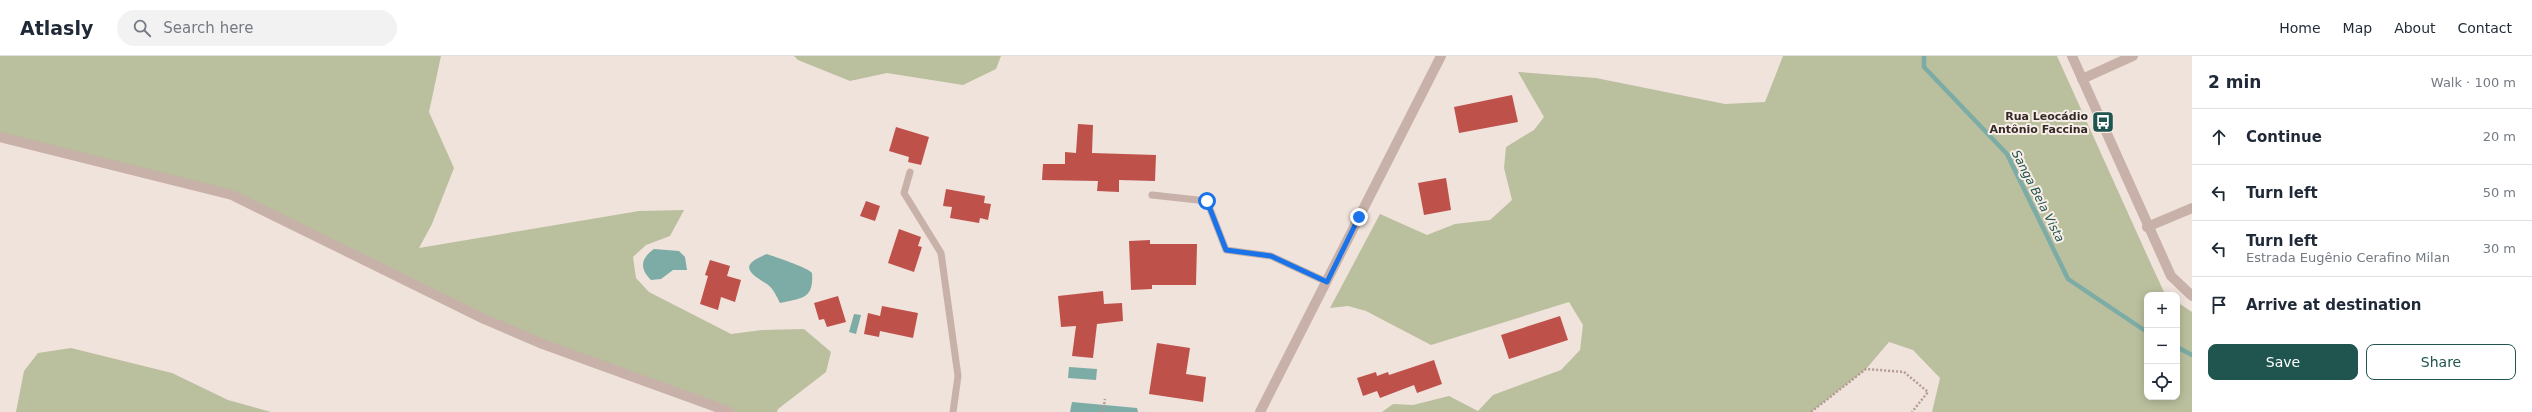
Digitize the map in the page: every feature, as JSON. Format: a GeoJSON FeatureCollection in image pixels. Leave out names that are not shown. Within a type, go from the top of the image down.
{"type":"FeatureCollection","features":[{"type":"Feature","properties":{"kind":"street"},"geometry":{"type":"LineString","coordinates":[[1260,412],[1441,56]]}},
{"type":"Feature","properties":{"kind":"street"},"geometry":{"type":"LineString","coordinates":[[2072,56],[2147,227],[2171,276],[2192,296]]}},
{"type":"Feature","properties":{"kind":"street"},"geometry":{"type":"LineString","coordinates":[[2082,79],[2133,56]]}},
{"type":"Feature","properties":{"kind":"street"},"geometry":{"type":"LineString","coordinates":[[0,137],[232,195],[484,319],[540,343],[730,412]]}},
{"type":"Feature","properties":{"kind":"street"},"geometry":{"type":"LineString","coordinates":[[2147,227],[2192,208]]}},
{"type":"Feature","properties":{"kind":"lane"},"geometry":{"type":"LineString","coordinates":[[910,172],[904,192],[941,253],[958,376],[953,412]]}},
{"type":"Feature","properties":{"kind":"lane"},"geometry":{"type":"LineString","coordinates":[[1152,195],[1207,201],[1226,250],[1271,256],[1327,282]]}},
{"type":"Feature","properties":{"kind":"path"},"geometry":{"type":"LineString","coordinates":[[1811,412],[1866,369],[1904,372],[1928,392],[1912,412]]}},
{"type":"Feature","properties":{"kind":"path"},"geometry":{"type":"LineString","coordinates":[[1103,412],[1105,400]]}},
{"type":"Feature","properties":{"kind":"green space"},"geometry":{"type":"Polygon","coordinates":[[[0,56],[441,56],[429,112],[454,168],[432,224],[419,248],[639,211],[684,210],[670,236],[646,245],[633,257],[636,278],[649,292],[731,334],[762,330],[804,329],[831,352],[826,372],[778,409],[777,412],[730,412],[540,343],[232,195],[0,137],[0,56]]]}},
{"type":"Feature","properties":{"kind":"green space"},"geometry":{"type":"Polygon","coordinates":[[[794,56],[1001,56],[996,69],[963,85],[887,73],[850,81],[798,60],[794,56]]]}},
{"type":"Feature","properties":{"kind":"green space"},"geometry":{"type":"Polygon","coordinates":[[[1783,56],[2057,56],[2164,292],[2144,292],[2144,400],[2180,400],[2180,304],[2192,312],[2192,412],[1932,412],[1940,378],[1913,350],[1889,342],[1866,369],[1811,412],[1382,412],[1393,404],[1413,405],[1449,396],[1478,411],[1493,395],[1561,370],[1580,350],[1583,325],[1569,302],[1431,345],[1366,311],[1348,306],[1330,308],[1380,214],[1427,235],[1455,224],[1490,220],[1512,200],[1504,168],[1506,147],[1534,130],[1544,117],[1518,72],[1596,78],[1725,104],[1765,102],[1783,56]]]}},
{"type":"Feature","properties":{"kind":"green space"},"geometry":{"type":"Polygon","coordinates":[[[71,348],[172,373],[228,400],[271,412],[16,412],[24,371],[38,353],[71,348]]]}},
{"type":"Feature","properties":{"kind":"water"},"geometry":{"type":"Polygon","coordinates":[[[654,249],[679,251],[685,257],[687,270],[673,270],[661,279],[651,280],[647,276],[643,263],[646,256],[654,249]]]}},
{"type":"Feature","properties":{"kind":"water"},"geometry":{"type":"Polygon","coordinates":[[[767,254],[798,265],[812,273],[812,282],[809,293],[795,300],[780,303],[771,288],[751,273],[749,269],[752,262],[767,254]]]}},
{"type":"Feature","properties":{"kind":"water"},"geometry":{"type":"Polygon","coordinates":[[[854,314],[861,315],[856,334],[849,332],[854,314]]]}},
{"type":"Feature","properties":{"kind":"water"},"geometry":{"type":"Polygon","coordinates":[[[1069,367],[1097,369],[1096,380],[1068,378],[1069,367]]]}},
{"type":"Feature","properties":{"kind":"water"},"geometry":{"type":"Polygon","coordinates":[[[1072,402],[1137,408],[1138,412],[1070,412],[1072,402]]]}},
{"type":"Feature","properties":{"kind":"building"},"geometry":{"type":"Polygon","coordinates":[[[1512,95],[1518,122],[1459,133],[1454,107],[1512,95]]]}},
{"type":"Feature","properties":{"kind":"building"},"geometry":{"type":"Polygon","coordinates":[[[1078,124],[1093,125],[1092,153],[1156,155],[1155,181],[1119,180],[1119,192],[1097,191],[1098,181],[1042,180],[1043,164],[1065,164],[1065,152],[1076,153],[1078,124]]]}},
{"type":"Feature","properties":{"kind":"building"},"geometry":{"type":"Polygon","coordinates":[[[896,127],[929,137],[921,165],[908,162],[909,157],[889,151],[896,127]]]}},
{"type":"Feature","properties":{"kind":"building"},"geometry":{"type":"Polygon","coordinates":[[[1446,178],[1451,210],[1424,215],[1418,183],[1446,178]]]}},
{"type":"Feature","properties":{"kind":"building"},"geometry":{"type":"Polygon","coordinates":[[[946,189],[985,196],[984,203],[991,204],[988,220],[980,218],[979,223],[950,218],[952,207],[943,206],[946,189]]]}},
{"type":"Feature","properties":{"kind":"building"},"geometry":{"type":"Polygon","coordinates":[[[866,201],[880,206],[875,221],[860,216],[866,201]]]}},
{"type":"Feature","properties":{"kind":"building"},"geometry":{"type":"Polygon","coordinates":[[[899,229],[921,237],[918,246],[922,247],[914,272],[888,263],[899,229]]]}},
{"type":"Feature","properties":{"kind":"building"},"geometry":{"type":"Polygon","coordinates":[[[1150,240],[1150,244],[1197,244],[1196,285],[1152,285],[1152,289],[1131,290],[1129,241],[1150,240]]]}},
{"type":"Feature","properties":{"kind":"building"},"geometry":{"type":"Polygon","coordinates":[[[710,260],[730,266],[727,276],[741,280],[735,302],[721,297],[718,310],[700,304],[708,276],[705,275],[710,260]]]}},
{"type":"Feature","properties":{"kind":"building"},"geometry":{"type":"Polygon","coordinates":[[[1103,291],[1104,304],[1122,303],[1123,321],[1097,324],[1093,358],[1072,356],[1076,326],[1061,327],[1058,296],[1103,291]]]}},
{"type":"Feature","properties":{"kind":"building"},"geometry":{"type":"Polygon","coordinates":[[[838,296],[846,322],[827,327],[824,319],[819,320],[814,303],[838,296]]]}},
{"type":"Feature","properties":{"kind":"building"},"geometry":{"type":"Polygon","coordinates":[[[882,306],[918,313],[913,338],[880,331],[879,337],[864,334],[868,313],[880,316],[882,306]]]}},
{"type":"Feature","properties":{"kind":"building"},"geometry":{"type":"Polygon","coordinates":[[[1560,316],[1568,340],[1509,359],[1501,335],[1560,316]]]}},
{"type":"Feature","properties":{"kind":"building"},"geometry":{"type":"Polygon","coordinates":[[[1157,343],[1190,348],[1186,374],[1206,377],[1203,402],[1149,394],[1157,343]]]}},
{"type":"Feature","properties":{"kind":"building"},"geometry":{"type":"Polygon","coordinates":[[[1434,360],[1442,384],[1417,393],[1414,385],[1380,398],[1377,391],[1363,396],[1357,378],[1376,372],[1377,376],[1388,372],[1389,375],[1434,360]]]}},
{"type":"Feature","properties":{"kind":"waterway","name":"Sanga Bela Vista"},"geometry":{"type":"LineString","coordinates":[[1924,56],[1924,67],[2007,154],[2068,279],[2144,330]]}},
{"type":"Feature","properties":{"kind":"waterway","name":"Sanga Bela Vista"},"geometry":{"type":"LineString","coordinates":[[2180,349],[2192,355]]}},
{"type":"Feature","properties":{"kind":"place","name":"Rua Leocádio Antônio Faccina"},"geometry":{"type":"Point","coordinates":[2103,122]}},
{"type":"Feature","properties":{"kind":"route"},"geometry":{"type":"LineString","coordinates":[[1207,201],[1226,250],[1271,256],[1327,282],[1359,217]]}}]}
